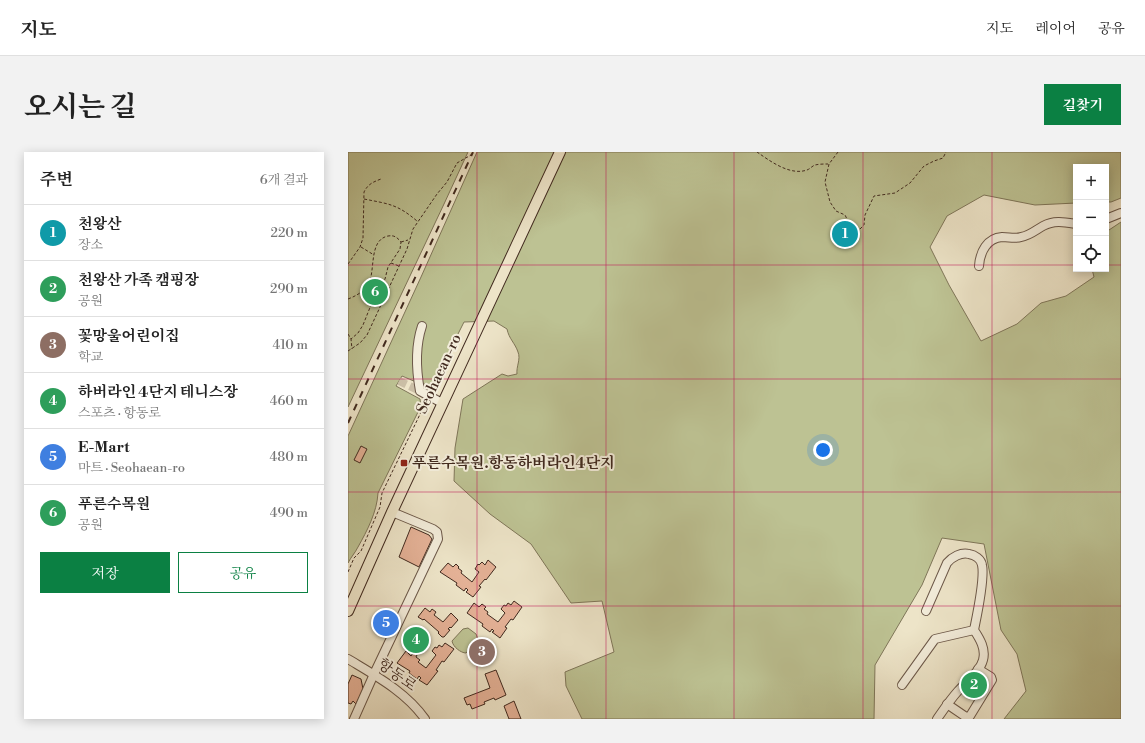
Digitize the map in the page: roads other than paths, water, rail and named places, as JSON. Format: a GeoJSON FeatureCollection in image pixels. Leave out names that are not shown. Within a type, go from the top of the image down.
{"type":"FeatureCollection","features":[{"type":"Feature","properties":{"kind":"main road","name":"Seohaean-ro"},"geometry":{"type":"LineString","coordinates":[[348,611],[442,403],[560,152]]}},
{"type":"Feature","properties":{"kind":"street"},"geometry":{"type":"LineString","coordinates":[[1109,217],[1121,213]]}},
{"type":"Feature","properties":{"kind":"street"},"geometry":{"type":"LineString","coordinates":[[979,266],[983,251],[988,244],[994,240],[1003,237],[1021,238],[1050,223],[1061,222],[1073,224]]}},
{"type":"Feature","properties":{"kind":"street"},"geometry":{"type":"LineString","coordinates":[[422,326],[417,355],[416,372],[420,391],[442,403]]}},
{"type":"Feature","properties":{"kind":"street"},"geometry":{"type":"LineString","coordinates":[[354,719],[438,538],[437,532],[433,529],[392,512]]}},
{"type":"Feature","properties":{"kind":"street"},"geometry":{"type":"LineString","coordinates":[[926,611],[950,559],[958,555],[971,554],[980,560],[982,570],[980,599],[974,630],[980,639],[984,654],[983,659],[978,669],[947,704],[937,719]]}},
{"type":"Feature","properties":{"kind":"street"},"geometry":{"type":"LineString","coordinates":[[902,685],[935,639],[974,630]]}},
{"type":"Feature","properties":{"kind":"street","name":"항동로"},"geometry":{"type":"LineString","coordinates":[[348,659],[374,674],[404,697],[425,719]]}},
{"type":"Feature","properties":{"kind":"street"},"geometry":{"type":"LineString","coordinates":[[947,704],[966,717],[970,716],[992,680],[991,677],[978,669]]}},
{"type":"Feature","properties":{"kind":"tunnel"},"geometry":{"type":"LineString","coordinates":[[399,381],[420,391]]}},
{"type":"Feature","properties":{"kind":"railway"},"geometry":{"type":"LineString","coordinates":[[348,423],[473,152]]}},
{"type":"Feature","properties":{"kind":"place","name":"천왕산"},"geometry":{"type":"Point","coordinates":[845,234]}},
{"type":"Feature","properties":{"kind":"place","name":"푸른수목원"},"geometry":{"type":"Point","coordinates":[375,292]}},
{"type":"Feature","properties":{"kind":"place","name":"푸른수목원.항동하버라인4단지"},"geometry":{"type":"Point","coordinates":[404,463]}},
{"type":"Feature","properties":{"kind":"place","name":"E-Mart"},"geometry":{"type":"Point","coordinates":[386,623]}},
{"type":"Feature","properties":{"kind":"place","name":"하버라인 4단지 테니스장"},"geometry":{"type":"Point","coordinates":[416,640]}},
{"type":"Feature","properties":{"kind":"place","name":"꽃망울어린이집"},"geometry":{"type":"Point","coordinates":[482,652]}},
{"type":"Feature","properties":{"kind":"place","name":"천왕산 가족 캠핑장"},"geometry":{"type":"Point","coordinates":[974,685]}}]}
